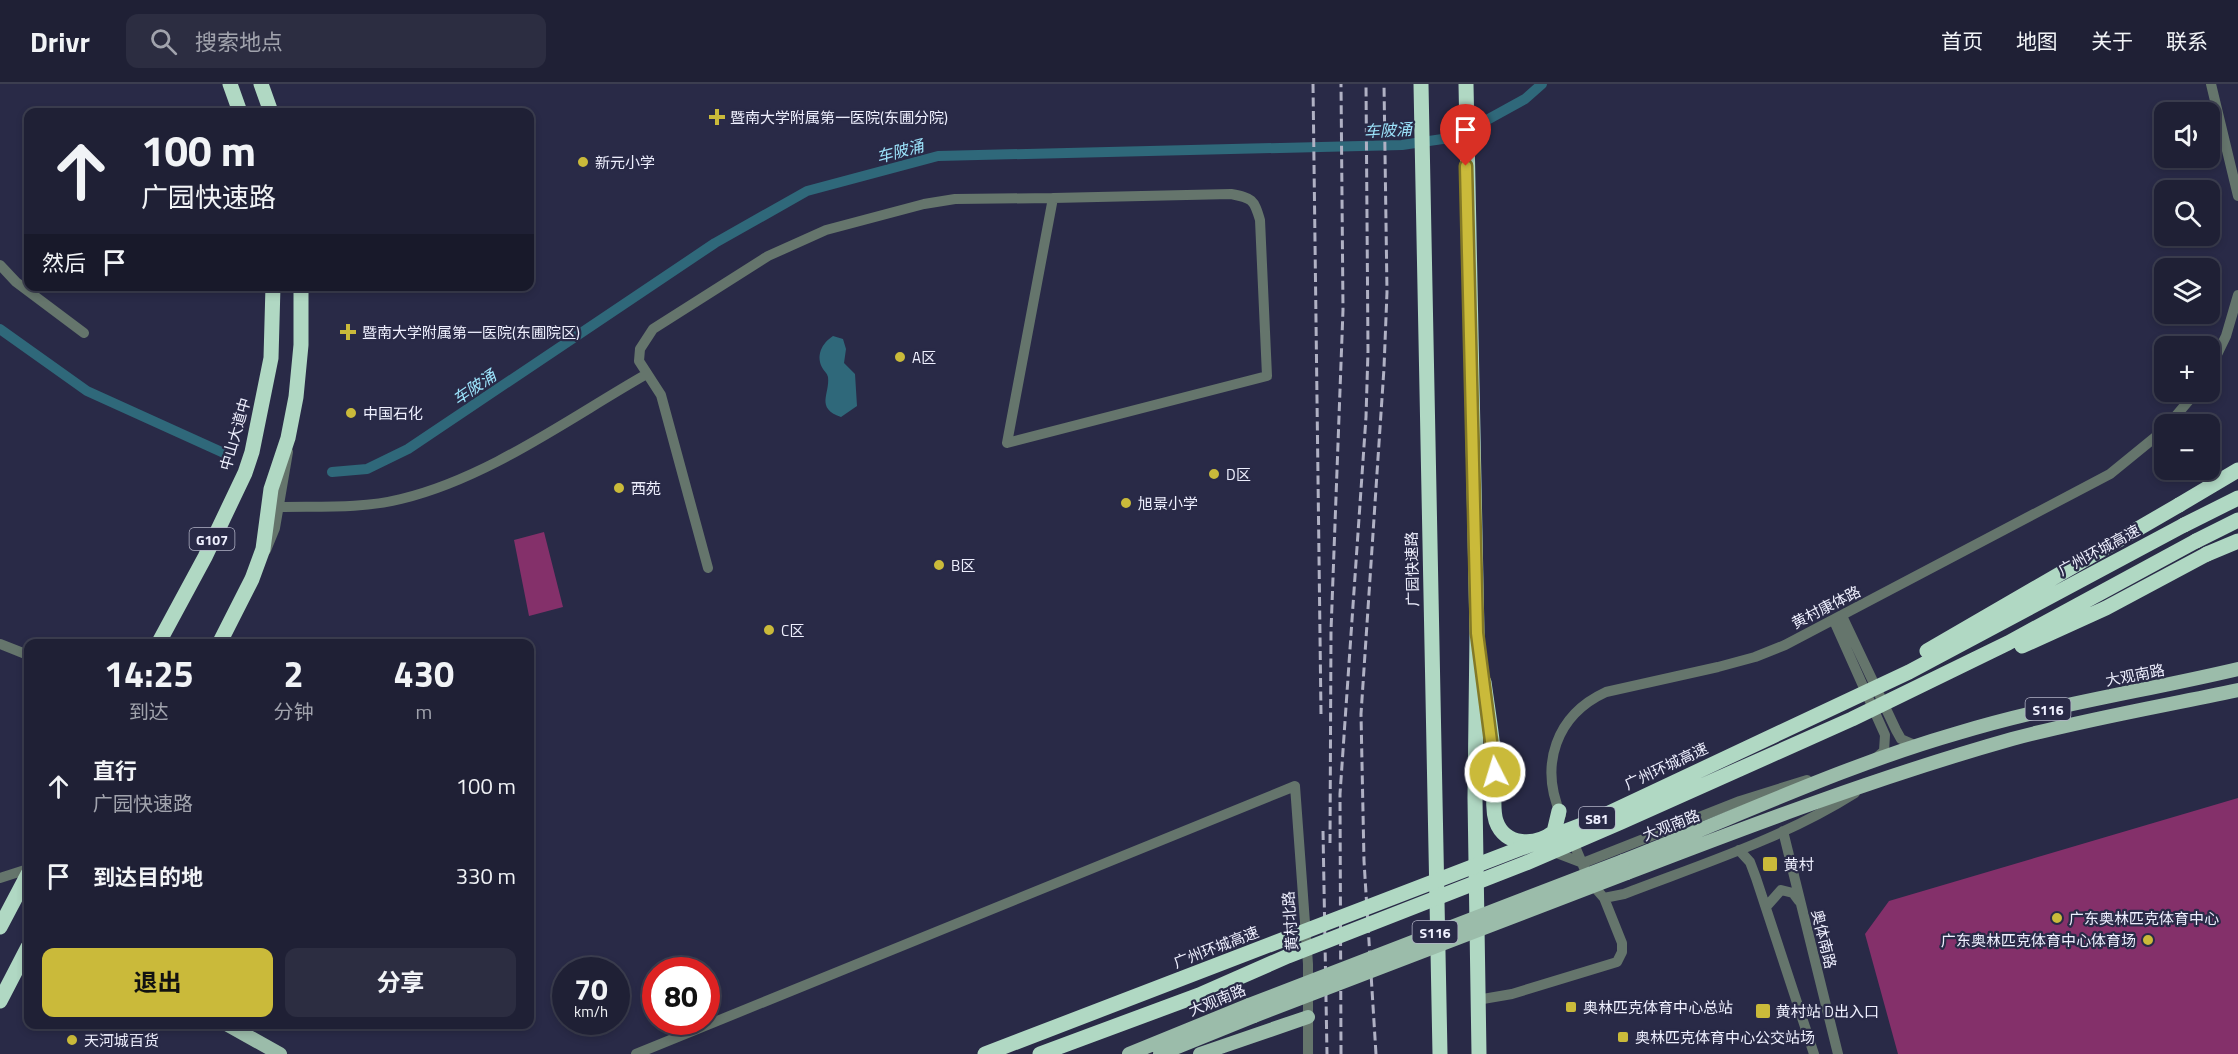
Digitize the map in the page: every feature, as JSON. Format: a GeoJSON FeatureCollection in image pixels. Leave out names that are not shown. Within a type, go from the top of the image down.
{"type":"FeatureCollection","features":[{"type":"Feature","properties":{"kind":"highway"},"geometry":{"type":"LineString","coordinates":[[230,84],[239,108]]}},
{"type":"Feature","properties":{"kind":"highway"},"geometry":{"type":"LineString","coordinates":[[261,84],[270,108]]}},
{"type":"Feature","properties":{"kind":"highway"},"geometry":{"type":"LineString","coordinates":[[1466,84],[1466,186],[1477,633],[1475,798],[1479,1054]]}},
{"type":"Feature","properties":{"kind":"highway","name":"广园快速路"},"geometry":{"type":"LineString","coordinates":[[1421,87],[1440,1054]]}},
{"type":"Feature","properties":{"kind":"highway","name":"中山大道中"},"geometry":{"type":"LineString","coordinates":[[161,639],[188,590],[249,463],[268,378],[273,339],[273,291]]}},
{"type":"Feature","properties":{"kind":"highway"},"geometry":{"type":"LineString","coordinates":[[222,639],[259,564],[266,538],[271,489],[288,438],[299,370],[301,291]]}},
{"type":"Feature","properties":{"kind":"highway"},"geometry":{"type":"LineString","coordinates":[[1477,633],[1494,755],[1497,822],[1510,837],[1519,842],[1537,842],[1614,809],[1894,670],[2010,605],[2238,470]]}},
{"type":"Feature","properties":{"kind":"highway","name":"广州环城高速"},"geometry":{"type":"LineString","coordinates":[[985,1054],[1537,842],[1796,727],[1909,672],[2238,498]]}},
{"type":"Feature","properties":{"kind":"highway","name":"S81"},"geometry":{"type":"LineString","coordinates":[[1041,1054],[1199,995],[1288,956],[1526,863],[1852,719],[2008,643],[2238,520]]}},
{"type":"Feature","properties":{"kind":"highway"},"geometry":{"type":"LineString","coordinates":[[1621,822],[1826,737],[2106,608],[2207,554],[2238,541]]}},
{"type":"Feature","properties":{"kind":"highway"},"geometry":{"type":"LineString","coordinates":[[1537,842],[1554,832],[1559,811]]}},
{"type":"Feature","properties":{"kind":"highway"},"geometry":{"type":"LineString","coordinates":[[2,913],[24,877]]}},
{"type":"Feature","properties":{"kind":"highway"},"geometry":{"type":"LineString","coordinates":[[0,1001],[24,957]]}},
{"type":"Feature","properties":{"kind":"main road","name":"大观南路"},"geometry":{"type":"LineString","coordinates":[[1625,867],[1808,785],[1917,746],[2027,714],[2238,669]]}},
{"type":"Feature","properties":{"kind":"main road","name":"大观南路"},"geometry":{"type":"LineString","coordinates":[[1129,1054],[1252,1011],[1625,867],[1873,781],[2016,738],[2238,690]]}},
{"type":"Feature","properties":{"kind":"main road","name":"大观南路"},"geometry":{"type":"LineString","coordinates":[[1160,1054],[1252,1011]]}},
{"type":"Feature","properties":{"kind":"main road"},"geometry":{"type":"LineString","coordinates":[[1200,1054],[1308,1017]]}},
{"type":"Feature","properties":{"kind":"main road"},"geometry":{"type":"LineString","coordinates":[[235,1029],[280,1054]]}},
{"type":"Feature","properties":{"kind":"street"},"geometry":{"type":"LineString","coordinates":[[2211,84],[2238,196]]}},
{"type":"Feature","properties":{"kind":"street"},"geometry":{"type":"LineString","coordinates":[[708,568],[661,395],[645,375],[639,360],[640,349],[653,329],[768,256],[826,230],[924,204],[955,199],[1231,194],[1247,197],[1255,203],[1260,220],[1267,376],[1007,442],[1053,198]]}},
{"type":"Feature","properties":{"kind":"street"},"geometry":{"type":"LineString","coordinates":[[0,266],[24,288]]}},
{"type":"Feature","properties":{"kind":"street"},"geometry":{"type":"LineString","coordinates":[[28,291],[84,333]]}},
{"type":"Feature","properties":{"kind":"street"},"geometry":{"type":"LineString","coordinates":[[2220,348],[2238,295]]}},
{"type":"Feature","properties":{"kind":"street"},"geometry":{"type":"LineString","coordinates":[[278,507],[384,502],[440,487],[479,472],[645,375]]}},
{"type":"Feature","properties":{"kind":"street"},"geometry":{"type":"LineString","coordinates":[[2177,414],[2188,402]]}},
{"type":"Feature","properties":{"kind":"street"},"geometry":{"type":"LineString","coordinates":[[259,564],[272,537],[286,471],[288,438]]}},
{"type":"Feature","properties":{"kind":"street","name":"黄村康体路"},"geometry":{"type":"LineString","coordinates":[[1477,1000],[1512,994],[1617,962],[1622,952],[1622,943],[1604,898],[1590,882],[1559,811],[1553,786],[1558,735],[1567,720],[1592,698],[1606,692],[1755,657],[1838,618],[2110,474],[2154,438]]}},
{"type":"Feature","properties":{"kind":"street"},"geometry":{"type":"LineString","coordinates":[[1838,618],[1901,739],[1917,746]]}},
{"type":"Feature","properties":{"kind":"street"},"geometry":{"type":"LineString","coordinates":[[1537,842],[1582,863],[1740,801],[1863,765],[1884,751],[1885,735],[1838,618]]}},
{"type":"Feature","properties":{"kind":"street"},"geometry":{"type":"LineString","coordinates":[[0,644],[24,653]]}},
{"type":"Feature","properties":{"kind":"street"},"geometry":{"type":"LineString","coordinates":[[1604,898],[1624,894],[1783,831],[1873,781]]}},
{"type":"Feature","properties":{"kind":"street","name":"黄村北路"},"geometry":{"type":"LineString","coordinates":[[636,1054],[1295,786],[1308,964],[1308,1054]]}},
{"type":"Feature","properties":{"kind":"street","name":"奥体南路"},"geometry":{"type":"LineString","coordinates":[[1783,831],[1838,1054]]}},
{"type":"Feature","properties":{"kind":"street"},"geometry":{"type":"LineString","coordinates":[[1739,850],[1750,862],[1814,1054]]}},
{"type":"Feature","properties":{"kind":"street"},"geometry":{"type":"LineString","coordinates":[[0,878],[24,872]]}},
{"type":"Feature","properties":{"kind":"street"},"geometry":{"type":"LineString","coordinates":[[1766,907],[1780,890],[1793,893],[1799,901]]}},
{"type":"Feature","properties":{"kind":"shaded area"},"geometry":{"type":"Polygon","coordinates":[[[544,532],[563,607],[529,616],[514,540],[544,532]]]}},
{"type":"Feature","properties":{"kind":"shaded area","name":"广东奥林匹克体育中心"},"geometry":{"type":"Polygon","coordinates":[[[2238,798],[2238,1054],[1898,1054],[1865,934],[1889,901],[2238,798]]]}},
{"type":"Feature","properties":{"kind":"water"},"geometry":{"type":"Polygon","coordinates":[[[833,336],[843,339],[846,349],[844,363],[855,374],[857,406],[841,417],[828,409],[826,405],[828,377],[820,359],[823,346],[833,336]]]}},
{"type":"Feature","properties":{"kind":"waterway","name":"车陂涌"},"geometry":{"type":"LineString","coordinates":[[332,472],[367,469],[408,449],[715,243],[807,191],[938,156],[1402,145],[1456,137],[1525,99],[1542,84]]}},
{"type":"Feature","properties":{"kind":"waterway"},"geometry":{"type":"LineString","coordinates":[[0,329],[87,391],[226,454]]}},
{"type":"Feature","properties":{"kind":"railway"},"geometry":{"type":"LineString","coordinates":[[1313,84],[1321,714]]}},
{"type":"Feature","properties":{"kind":"railway"},"geometry":{"type":"LineString","coordinates":[[1330,843],[1331,631],[1343,310],[1341,84]]}},
{"type":"Feature","properties":{"kind":"railway"},"geometry":{"type":"LineString","coordinates":[[1341,1054],[1340,794],[1366,417],[1368,351],[1366,84]]}},
{"type":"Feature","properties":{"kind":"railway"},"geometry":{"type":"LineString","coordinates":[[1376,1054],[1364,861],[1361,714],[1387,292],[1384,84]]}},
{"type":"Feature","properties":{"kind":"railway"},"geometry":{"type":"LineString","coordinates":[[1323,831],[1327,1054]]}},
{"type":"Feature","properties":{"kind":"place","name":"暨南大学附属第一医院(东圃分院)"},"geometry":{"type":"Point","coordinates":[717,117]}},
{"type":"Feature","properties":{"kind":"place","name":"新元小学"},"geometry":{"type":"Point","coordinates":[583,162]}},
{"type":"Feature","properties":{"kind":"place","name":"暨南大学附属第一医院(东圃院区)"},"geometry":{"type":"Point","coordinates":[348,332]}},
{"type":"Feature","properties":{"kind":"place","name":"A区"},"geometry":{"type":"Point","coordinates":[900,357]}},
{"type":"Feature","properties":{"kind":"place","name":"中国石化"},"geometry":{"type":"Point","coordinates":[351,413]}},
{"type":"Feature","properties":{"kind":"place","name":"D区"},"geometry":{"type":"Point","coordinates":[1214,474]}},
{"type":"Feature","properties":{"kind":"place","name":"西苑"},"geometry":{"type":"Point","coordinates":[619,488]}},
{"type":"Feature","properties":{"kind":"place","name":"旭景小学"},"geometry":{"type":"Point","coordinates":[1126,503]}},
{"type":"Feature","properties":{"kind":"place","name":"B区"},"geometry":{"type":"Point","coordinates":[939,565]}},
{"type":"Feature","properties":{"kind":"place","name":"C区"},"geometry":{"type":"Point","coordinates":[769,630]}},
{"type":"Feature","properties":{"kind":"place","name":"黄村"},"geometry":{"type":"Point","coordinates":[1770,864]}},
{"type":"Feature","properties":{"kind":"place","name":"广东奥林匹克体育中心"},"geometry":{"type":"Point","coordinates":[2057,918]}},
{"type":"Feature","properties":{"kind":"place","name":"广东奥林匹克体育中心体育场"},"geometry":{"type":"Point","coordinates":[2148,940]}},
{"type":"Feature","properties":{"kind":"place","name":"奥林匹克体育中心总站"},"geometry":{"type":"Point","coordinates":[1571,1007]}},
{"type":"Feature","properties":{"kind":"place","name":"黄村站 D出入口"},"geometry":{"type":"Point","coordinates":[1763,1011]}},
{"type":"Feature","properties":{"kind":"place","name":"奥林匹克体育中心公交站场"},"geometry":{"type":"Point","coordinates":[1623,1037]}},
{"type":"Feature","properties":{"kind":"place","name":"天河城百货"},"geometry":{"type":"Point","coordinates":[72,1040]}},
{"type":"Feature","properties":{"kind":"route"},"geometry":{"type":"LineString","coordinates":[[1466,166],[1477,633],[1495,772]]}}]}
